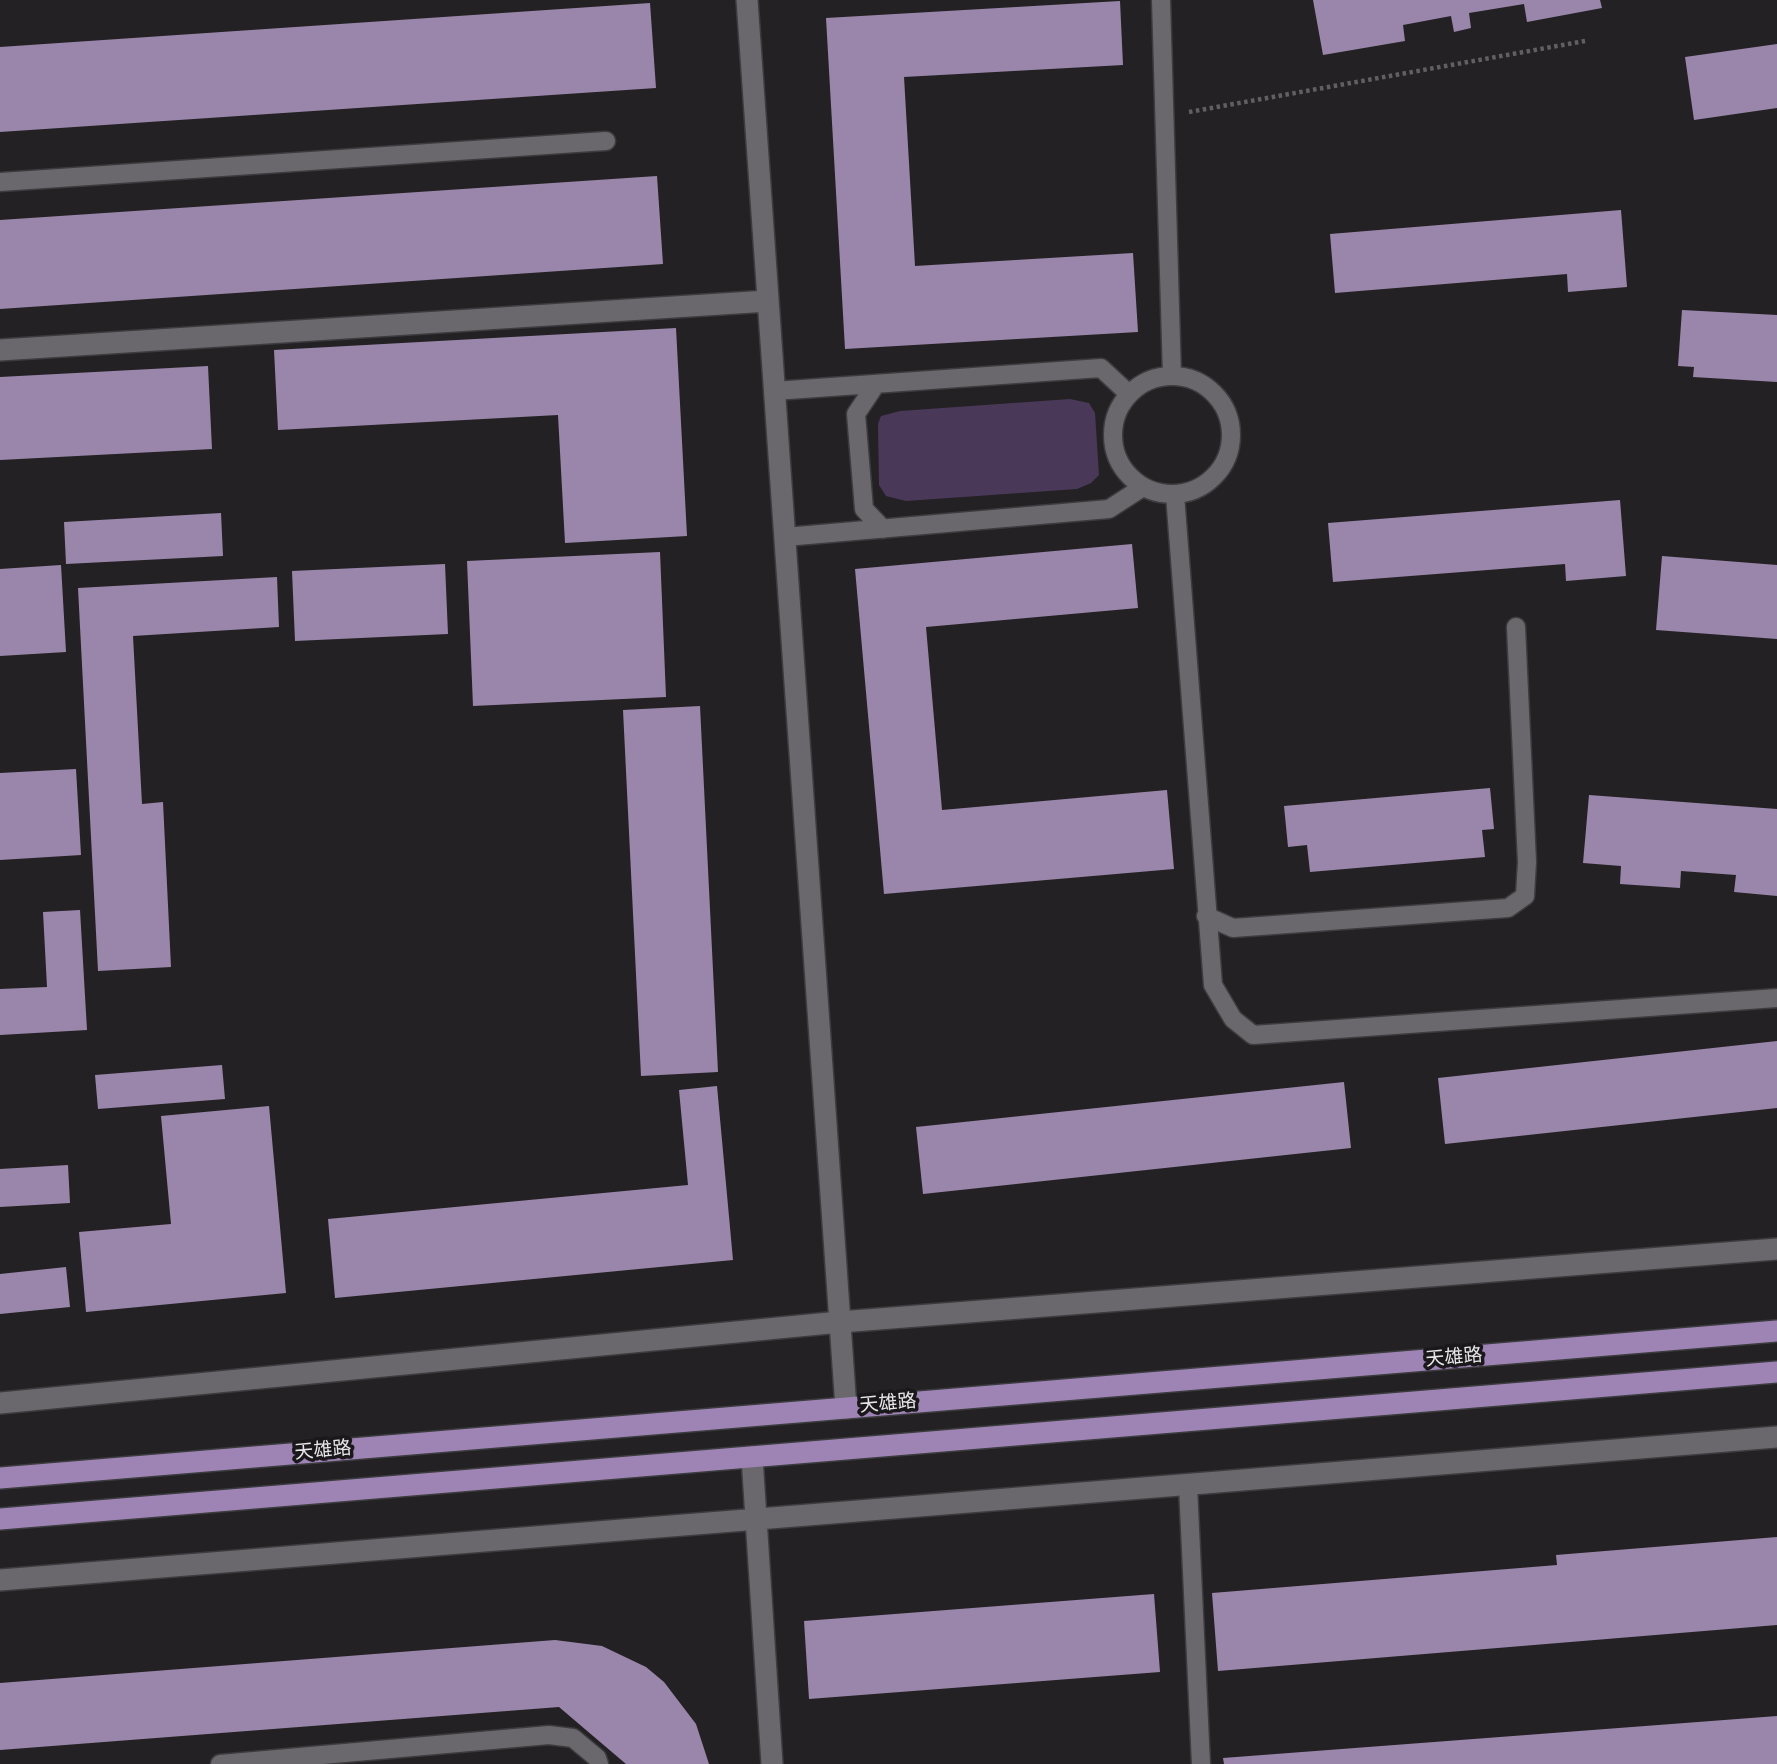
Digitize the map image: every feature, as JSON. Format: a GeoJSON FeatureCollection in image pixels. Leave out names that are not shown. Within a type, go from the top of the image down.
{"type":"FeatureCollection","features":[{"type":"Feature","properties":{"kind":"main road","name":"天雄路"},"geometry":{"type":"LineString","coordinates":[[0,1478],[1777,1331]]}},
{"type":"Feature","properties":{"kind":"main road"},"geometry":{"type":"LineString","coordinates":[[0,1519],[1777,1372]]}},
{"type":"Feature","properties":{"kind":"street"},"geometry":{"type":"LineString","coordinates":[[747,0],[845,1408]]}},
{"type":"Feature","properties":{"kind":"street"},"geometry":{"type":"LineString","coordinates":[[0,350],[768,301]]}},
{"type":"Feature","properties":{"kind":"street"},"geometry":{"type":"LineString","coordinates":[[0,1403],[839,1322],[1777,1249]]}},
{"type":"Feature","properties":{"kind":"street"},"geometry":{"type":"LineString","coordinates":[[0,1580],[1777,1437]]}},
{"type":"Feature","properties":{"kind":"street"},"geometry":{"type":"LineString","coordinates":[[752,1457],[772,1764]]}},
{"type":"Feature","properties":{"kind":"lane"},"geometry":{"type":"LineString","coordinates":[[1161,0],[1172,376]]}},
{"type":"Feature","properties":{"kind":"lane"},"geometry":{"type":"LineString","coordinates":[[0,181],[606,141]]}},
{"type":"Feature","properties":{"kind":"lane"},"geometry":{"type":"LineString","coordinates":[[774,391],[1101,368],[1129,394]]}},
{"type":"Feature","properties":{"kind":"lane"},"geometry":{"type":"LineString","coordinates":[[1172,376],[1197,381],[1212,391],[1223,405],[1230,422],[1231,441],[1227,457],[1207,483],[1175,495],[1143,487],[1123,469],[1113,444],[1113,426],[1119,409],[1129,394],[1144,383],[1172,376]]}},
{"type":"Feature","properties":{"kind":"lane"},"geometry":{"type":"LineString","coordinates":[[876,384],[856,414],[864,509],[883,528]]}},
{"type":"Feature","properties":{"kind":"lane"},"geometry":{"type":"LineString","coordinates":[[785,537],[1109,509],[1143,487]]}},
{"type":"Feature","properties":{"kind":"lane"},"geometry":{"type":"LineString","coordinates":[[1175,495],[1213,985],[1233,1018],[1253,1035],[1777,998]]}},
{"type":"Feature","properties":{"kind":"lane"},"geometry":{"type":"LineString","coordinates":[[1206,916],[1233,928],[1508,908],[1525,897],[1527,862],[1516,627]]}},
{"type":"Feature","properties":{"kind":"lane"},"geometry":{"type":"LineString","coordinates":[[1188,1486],[1201,1764]]}},
{"type":"Feature","properties":{"kind":"lane"},"geometry":{"type":"LineString","coordinates":[[220,1764],[549,1735],[573,1738],[597,1758],[599,1764]]}},
{"type":"Feature","properties":{"kind":"path"},"geometry":{"type":"LineString","coordinates":[[1165,116],[1585,41]]}},
{"type":"Feature","properties":{"kind":"shaded area"},"geometry":{"type":"Polygon","coordinates":[[[1070,399],[1089,403],[1095,413],[1099,475],[1091,483],[1077,489],[906,501],[886,496],[879,485],[878,424],[881,416],[900,411],[1070,399]]]}},
{"type":"Feature","properties":{"kind":"building"},"geometry":{"type":"Polygon","coordinates":[[[1313,0],[1600,0],[1602,8],[1527,22],[1524,4],[1469,13],[1471,28],[1454,32],[1451,16],[1403,25],[1405,41],[1323,55],[1313,0]]]}},
{"type":"Feature","properties":{"kind":"building"},"geometry":{"type":"Polygon","coordinates":[[[1120,1],[1123,65],[904,77],[915,266],[1133,253],[1138,332],[845,349],[826,18],[1120,1]]]}},
{"type":"Feature","properties":{"kind":"building"},"geometry":{"type":"Polygon","coordinates":[[[650,3],[656,88],[0,132],[0,47],[650,3]]]}},
{"type":"Feature","properties":{"kind":"building"},"geometry":{"type":"Polygon","coordinates":[[[1777,44],[1777,108],[1694,120],[1685,57],[1777,44]]]}},
{"type":"Feature","properties":{"kind":"building"},"geometry":{"type":"Polygon","coordinates":[[[657,176],[663,264],[0,309],[0,220],[657,176]]]}},
{"type":"Feature","properties":{"kind":"building"},"geometry":{"type":"Polygon","coordinates":[[[1621,210],[1627,287],[1568,292],[1567,274],[1335,293],[1330,234],[1621,210]]]}},
{"type":"Feature","properties":{"kind":"building"},"geometry":{"type":"Polygon","coordinates":[[[1682,310],[1777,315],[1777,382],[1693,377],[1694,367],[1678,366],[1682,310]]]}},
{"type":"Feature","properties":{"kind":"building"},"geometry":{"type":"Polygon","coordinates":[[[676,328],[687,536],[565,543],[558,415],[278,430],[274,350],[676,328]]]}},
{"type":"Feature","properties":{"kind":"building"},"geometry":{"type":"Polygon","coordinates":[[[208,366],[212,449],[0,460],[0,377],[208,366]]]}},
{"type":"Feature","properties":{"kind":"building"},"geometry":{"type":"Polygon","coordinates":[[[1620,500],[1626,576],[1566,581],[1565,564],[1333,582],[1328,523],[1620,500]]]}},
{"type":"Feature","properties":{"kind":"building"},"geometry":{"type":"Polygon","coordinates":[[[221,513],[223,556],[66,564],[64,522],[221,513]]]}},
{"type":"Feature","properties":{"kind":"building"},"geometry":{"type":"Polygon","coordinates":[[[1132,544],[1138,608],[926,627],[942,810],[1167,790],[1174,869],[884,894],[855,569],[1132,544]]]}},
{"type":"Feature","properties":{"kind":"building"},"geometry":{"type":"Polygon","coordinates":[[[660,552],[666,697],[473,706],[467,561],[660,552]]]}},
{"type":"Feature","properties":{"kind":"building"},"geometry":{"type":"Polygon","coordinates":[[[1662,556],[1777,565],[1777,639],[1656,630],[1662,556]]]}},
{"type":"Feature","properties":{"kind":"building"},"geometry":{"type":"Polygon","coordinates":[[[445,564],[448,634],[295,641],[292,571],[445,564]]]}},
{"type":"Feature","properties":{"kind":"building"},"geometry":{"type":"Polygon","coordinates":[[[61,565],[66,652],[0,656],[0,569],[61,565]]]}},
{"type":"Feature","properties":{"kind":"building"},"geometry":{"type":"Polygon","coordinates":[[[277,577],[279,627],[133,636],[142,804],[163,802],[171,967],[98,971],[78,588],[277,577]]]}},
{"type":"Feature","properties":{"kind":"building"},"geometry":{"type":"Polygon","coordinates":[[[700,706],[718,1072],[641,1076],[623,710],[700,706]]]}},
{"type":"Feature","properties":{"kind":"building"},"geometry":{"type":"Polygon","coordinates":[[[76,769],[81,855],[0,860],[0,773],[76,769]]]}},
{"type":"Feature","properties":{"kind":"building"},"geometry":{"type":"Polygon","coordinates":[[[1490,788],[1494,829],[1482,830],[1485,857],[1310,872],[1307,845],[1288,847],[1284,806],[1490,788]]]}},
{"type":"Feature","properties":{"kind":"building"},"geometry":{"type":"Polygon","coordinates":[[[1589,795],[1777,809],[1777,896],[1734,892],[1736,875],[1681,871],[1680,888],[1620,884],[1621,866],[1583,863],[1589,795]]]}},
{"type":"Feature","properties":{"kind":"building"},"geometry":{"type":"Polygon","coordinates":[[[80,910],[87,1030],[0,1035],[0,989],[47,987],[43,912],[80,910]]]}},
{"type":"Feature","properties":{"kind":"building"},"geometry":{"type":"Polygon","coordinates":[[[1777,1041],[1777,1108],[1445,1144],[1438,1078],[1777,1041]]]}},
{"type":"Feature","properties":{"kind":"building"},"geometry":{"type":"Polygon","coordinates":[[[222,1065],[225,1099],[98,1109],[95,1075],[222,1065]]]}},
{"type":"Feature","properties":{"kind":"building"},"geometry":{"type":"Polygon","coordinates":[[[1344,1082],[1351,1148],[923,1194],[916,1127],[1344,1082]]]}},
{"type":"Feature","properties":{"kind":"building"},"geometry":{"type":"Polygon","coordinates":[[[717,1086],[733,1260],[335,1298],[328,1219],[688,1185],[679,1090],[717,1086]]]}},
{"type":"Feature","properties":{"kind":"building"},"geometry":{"type":"Polygon","coordinates":[[[269,1106],[286,1293],[86,1312],[79,1232],[171,1224],[161,1116],[269,1106]]]}},
{"type":"Feature","properties":{"kind":"building"},"geometry":{"type":"Polygon","coordinates":[[[68,1165],[70,1203],[0,1207],[0,1169],[68,1165]]]}},
{"type":"Feature","properties":{"kind":"building"},"geometry":{"type":"Polygon","coordinates":[[[66,1267],[70,1307],[0,1314],[0,1274],[66,1267]]]}},
{"type":"Feature","properties":{"kind":"building"},"geometry":{"type":"Polygon","coordinates":[[[1777,1537],[1777,1625],[1218,1671],[1212,1593],[1557,1565],[1556,1555],[1777,1537]]]}},
{"type":"Feature","properties":{"kind":"building"},"geometry":{"type":"Polygon","coordinates":[[[1154,1594],[1160,1672],[809,1699],[804,1621],[1154,1594]]]}},
{"type":"Feature","properties":{"kind":"building"},"geometry":{"type":"Polygon","coordinates":[[[555,1640],[602,1646],[646,1667],[664,1682],[696,1724],[709,1764],[626,1764],[559,1707],[0,1750],[0,1683],[555,1640]]]}},
{"type":"Feature","properties":{"kind":"building"},"geometry":{"type":"Polygon","coordinates":[[[1777,1716],[1777,1764],[1224,1764],[1223,1758],[1777,1716]]]}}]}
